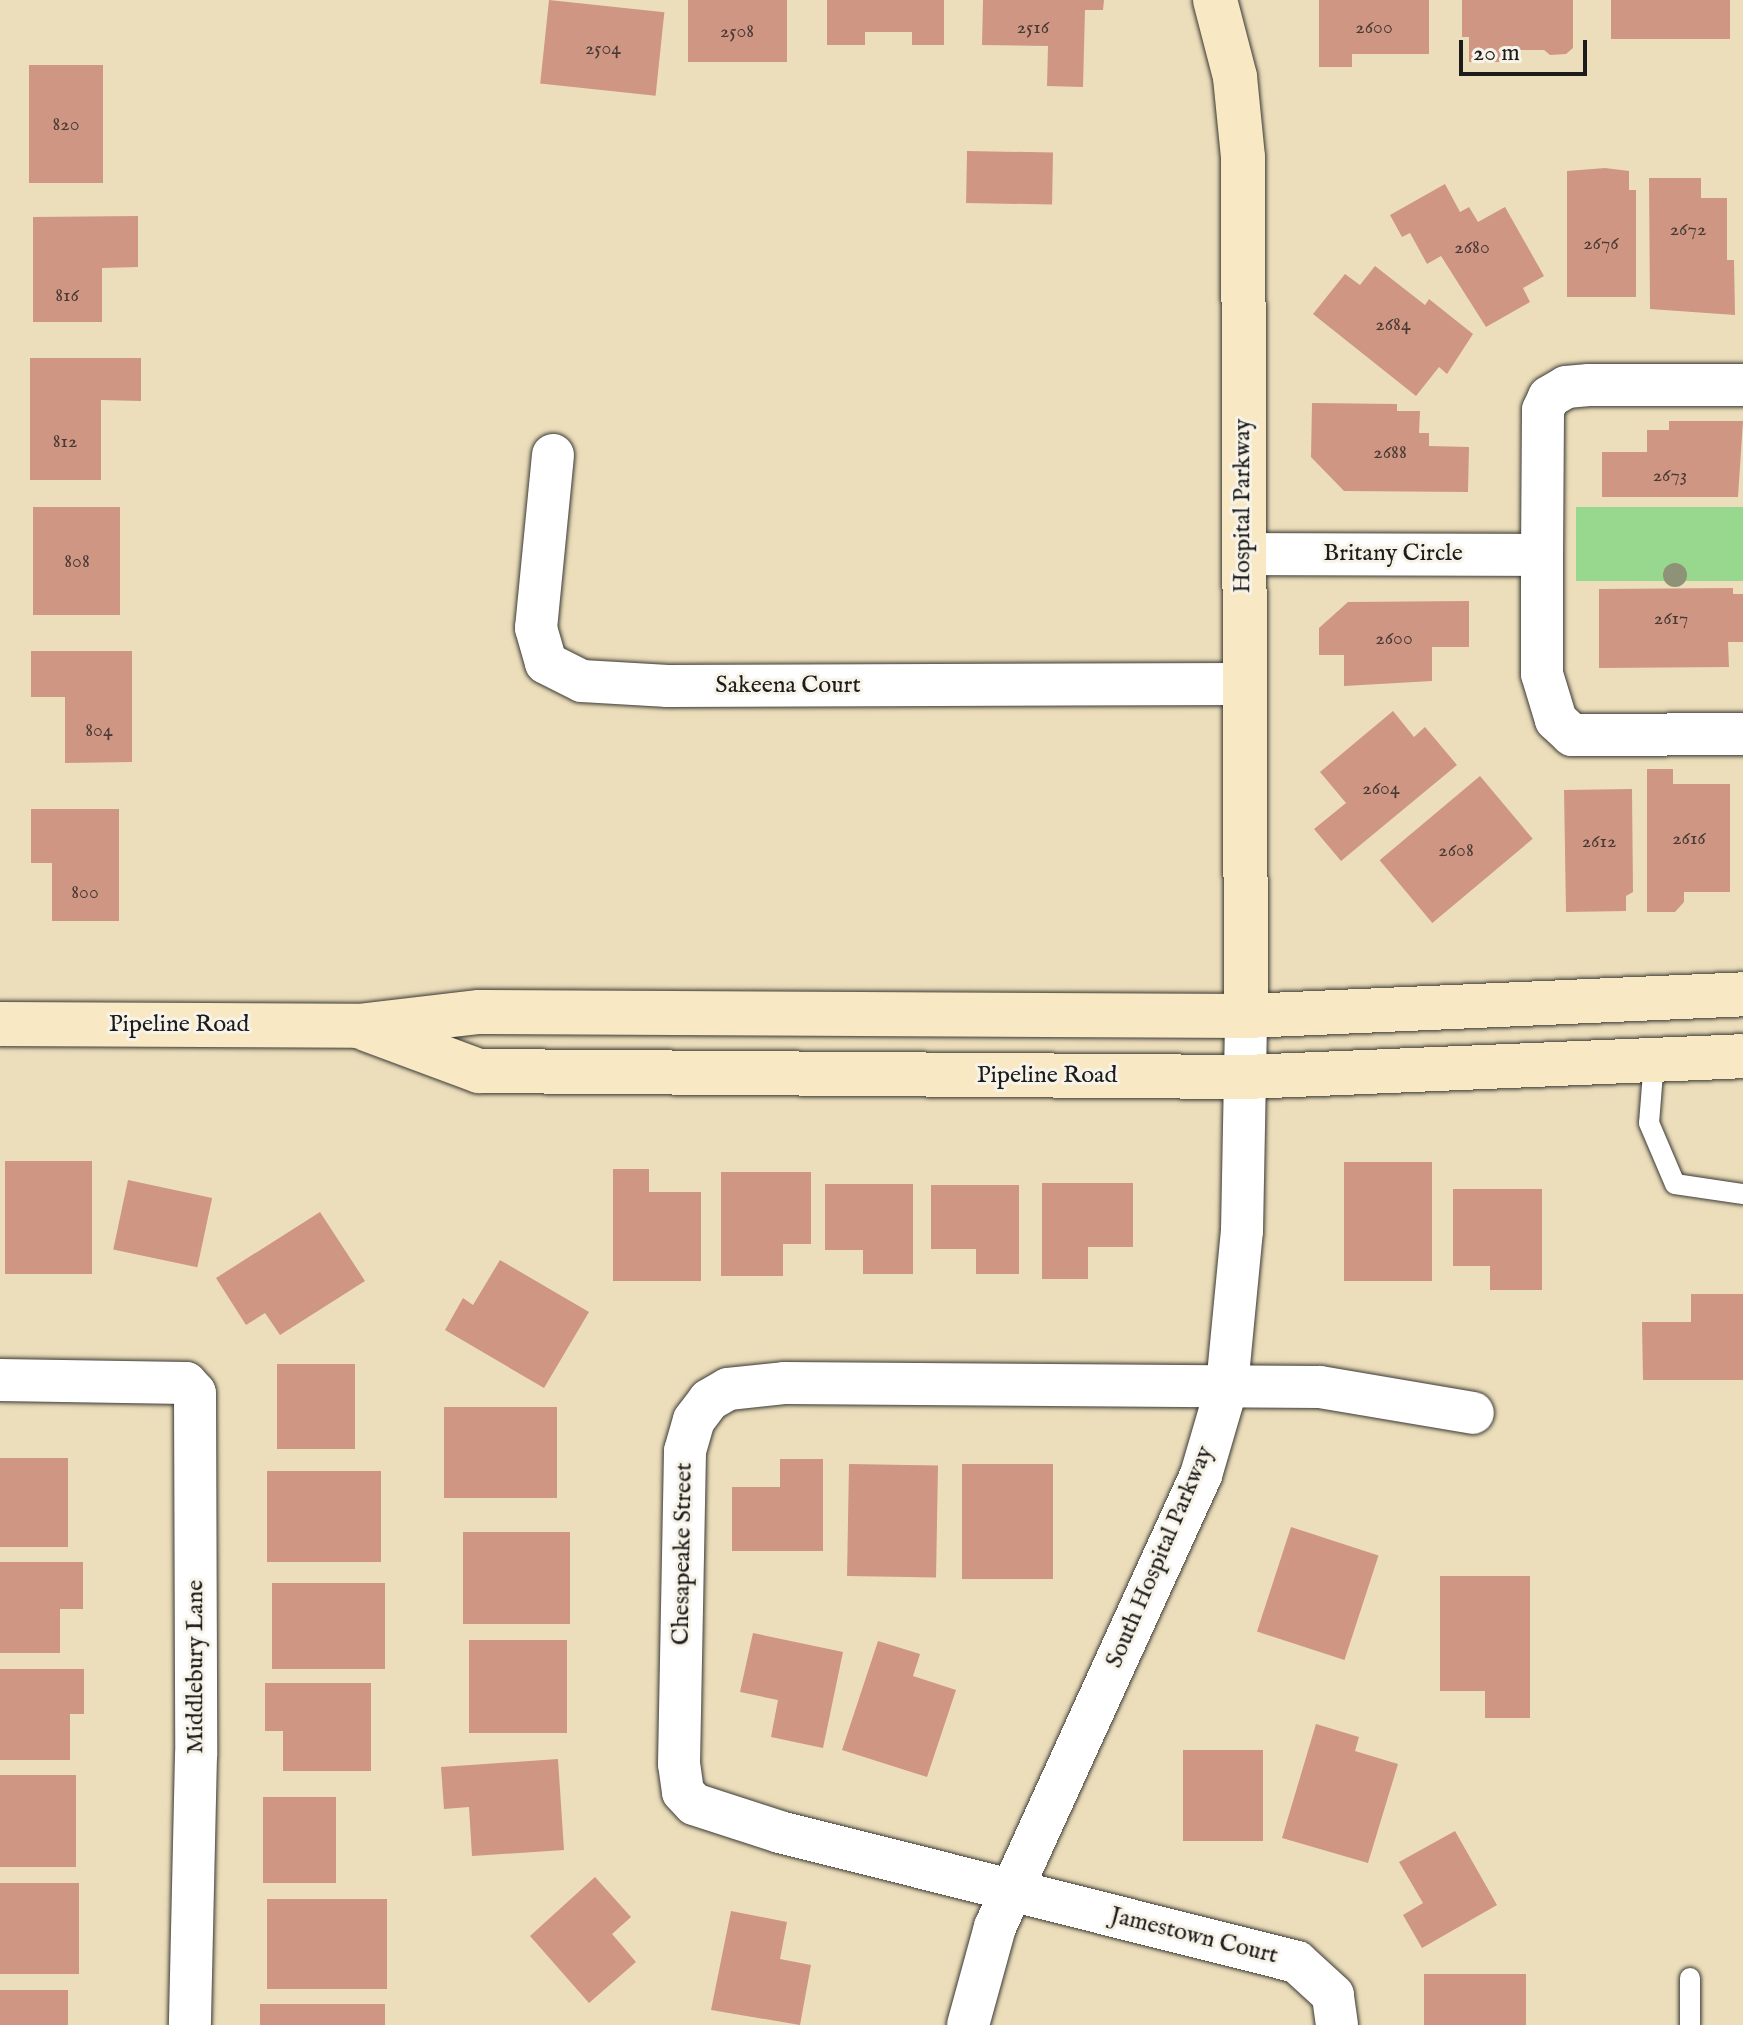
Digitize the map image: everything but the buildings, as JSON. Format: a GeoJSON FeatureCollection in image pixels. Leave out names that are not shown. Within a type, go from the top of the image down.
{"type":"FeatureCollection","features":[{"type":"Feature","properties":{"kind":"main road","name":"Hospital Parkway"},"geometry":{"type":"LineString","coordinates":[[1215,0],[1235,77],[1243,157],[1246,1016]]}},
{"type":"Feature","properties":{"kind":"main road","name":"Pipeline Road"},"geometry":{"type":"LineString","coordinates":[[0,1024],[358,1026],[479,1012],[1246,1016],[1743,994]]}},
{"type":"Feature","properties":{"kind":"main road","name":"Pipeline Road"},"geometry":{"type":"LineString","coordinates":[[358,1026],[479,1071],[1246,1077],[1743,1056]]}},
{"type":"Feature","properties":{"kind":"street"},"geometry":{"type":"LineString","coordinates":[[1743,385],[1589,385],[1566,387],[1549,397],[1543,410],[1542,555],[1542,674],[1556,720],[1572,735],[1743,734]]}},
{"type":"Feature","properties":{"kind":"street","name":"Sakeena Court"},"geometry":{"type":"LineString","coordinates":[[553,455],[536,628],[546,663],[582,681],[668,686],[1244,684]]}},
{"type":"Feature","properties":{"kind":"street","name":"Britany Circle"},"geometry":{"type":"LineString","coordinates":[[1243,554],[1542,555]]}},
{"type":"Feature","properties":{"kind":"street","name":"South Hospital Parkway"},"geometry":{"type":"LineString","coordinates":[[968,2025],[995,1927],[1201,1475],[1227,1386],[1242,1231],[1246,1016]]}},
{"type":"Feature","properties":{"kind":"street","name":"Middlebury Lane"},"geometry":{"type":"LineString","coordinates":[[0,1380],[186,1383],[195,1393],[196,1755],[190,2025]]}},
{"type":"Feature","properties":{"kind":"street","name":"Chesapeake Street"},"geometry":{"type":"LineString","coordinates":[[1012,1890],[780,1832],[694,1804],[683,1792],[685,1451],[694,1420],[709,1400],[728,1389],[784,1383],[1320,1387],[1473,1413]]}},
{"type":"Feature","properties":{"kind":"street","name":"Jamestown Court"},"geometry":{"type":"LineString","coordinates":[[1012,1890],[1297,1962],[1333,1995],[1337,2025]]}},
{"type":"Feature","properties":{"kind":"lane"},"geometry":{"type":"LineString","coordinates":[[1654,1060],[1649,1123],[1675,1184],[1743,1194]]}},
{"type":"Feature","properties":{"kind":"lane"},"geometry":{"type":"LineString","coordinates":[[1690,1978],[1690,2025]]}},
{"type":"Feature","properties":{"kind":"green space"},"geometry":{"type":"Polygon","coordinates":[[[1576,507],[1743,507],[1743,581],[1576,581],[1576,507]]]}}]}
